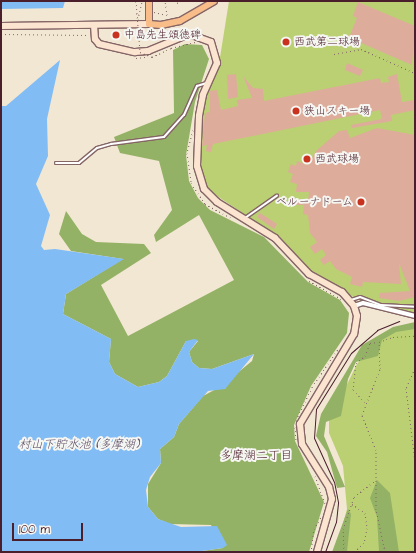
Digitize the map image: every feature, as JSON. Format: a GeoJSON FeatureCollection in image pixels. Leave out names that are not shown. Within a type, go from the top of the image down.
{"type":"FeatureCollection","features":[{"type":"Feature","properties":{"kind":"main road"},"geometry":{"type":"LineString","coordinates":[[149,1],[149,24],[161,25],[180,21],[214,1]]}},
{"type":"Feature","properties":{"kind":"street"},"geometry":{"type":"LineString","coordinates":[[1,26],[149,24]]}},
{"type":"Feature","properties":{"kind":"street"},"geometry":{"type":"LineString","coordinates":[[94,25],[98,43],[135,52],[148,51],[182,35],[202,36],[212,44],[217,56],[207,83],[199,112],[199,178],[213,199],[275,238],[309,274],[353,303],[364,303],[415,316]]}},
{"type":"Feature","properties":{"kind":"street"},"geometry":{"type":"LineString","coordinates":[[318,552],[332,499],[329,487],[302,444],[300,424],[354,334],[357,316],[353,303]]}},
{"type":"Feature","properties":{"kind":"lane"},"geometry":{"type":"LineString","coordinates":[[56,163],[79,163],[97,148],[111,144],[164,137],[184,115],[197,86],[207,83]]}},
{"type":"Feature","properties":{"kind":"lane"},"geometry":{"type":"LineString","coordinates":[[245,218],[277,196]]}},
{"type":"Feature","properties":{"kind":"lane"},"geometry":{"type":"LineString","coordinates":[[353,303],[360,297],[380,305],[415,307]]}},
{"type":"Feature","properties":{"kind":"path"},"geometry":{"type":"LineString","coordinates":[[136,1],[140,52],[152,57],[188,42],[200,43]]}},
{"type":"Feature","properties":{"kind":"path"},"geometry":{"type":"LineString","coordinates":[[138,20],[142,14],[142,1]]}},
{"type":"Feature","properties":{"kind":"path"},"geometry":{"type":"LineString","coordinates":[[150,13],[167,15],[165,1]]}},
{"type":"Feature","properties":{"kind":"path"},"geometry":{"type":"LineString","coordinates":[[177,4],[181,1]]}},
{"type":"Feature","properties":{"kind":"path"},"geometry":{"type":"LineString","coordinates":[[1,34],[89,33]]}},
{"type":"Feature","properties":{"kind":"path"},"geometry":{"type":"LineString","coordinates":[[334,54],[361,49],[415,73]]}},
{"type":"Feature","properties":{"kind":"path"},"geometry":{"type":"LineString","coordinates":[[193,128],[187,154],[191,183],[205,204],[232,218]]}},
{"type":"Feature","properties":{"kind":"path"},"geometry":{"type":"LineString","coordinates":[[305,278],[344,302]]}},
{"type":"Feature","properties":{"kind":"path"},"geometry":{"type":"LineString","coordinates":[[365,402],[353,390],[356,363],[365,356],[370,343],[379,342],[393,336],[415,336]]}},
{"type":"Feature","properties":{"kind":"path"},"geometry":{"type":"LineString","coordinates":[[379,342],[380,369],[365,402],[362,415],[376,450],[376,509],[385,552]]}},
{"type":"Feature","properties":{"kind":"path"},"geometry":{"type":"LineString","coordinates":[[299,448],[295,437],[296,419],[312,387],[340,346]]}},
{"type":"Feature","properties":{"kind":"path"},"geometry":{"type":"LineString","coordinates":[[415,368],[406,388],[415,461]]}},
{"type":"Feature","properties":{"kind":"path"},"geometry":{"type":"LineString","coordinates":[[312,471],[323,492],[325,508]]}},
{"type":"Feature","properties":{"kind":"path"},"geometry":{"type":"LineString","coordinates":[[344,552],[343,529],[354,497],[376,480]]}},
{"type":"Feature","properties":{"kind":"path"},"geometry":{"type":"LineString","coordinates":[[351,504],[365,513],[367,528],[364,543],[354,552]]}},
{"type":"Feature","properties":{"kind":"path"},"geometry":{"type":"LineString","coordinates":[[310,552],[316,524],[323,513]]}},
{"type":"Feature","properties":{"kind":"green space","name":"西武球場"},"geometry":{"type":"Polygon","coordinates":[[[229,1],[415,1],[415,313],[361,301],[319,279],[271,232],[208,190],[201,178],[201,120],[205,96],[218,70],[229,1]]]}},
{"type":"Feature","properties":{"kind":"green space"},"geometry":{"type":"Polygon","coordinates":[[[185,44],[202,45],[209,59],[195,102],[186,155],[189,181],[198,198],[210,210],[264,237],[308,282],[340,300],[349,313],[347,333],[311,386],[294,425],[295,441],[324,502],[309,552],[195,552],[223,548],[211,525],[170,524],[158,519],[148,507],[148,484],[161,463],[160,449],[174,437],[179,424],[203,396],[218,388],[225,389],[230,379],[252,361],[254,354],[212,369],[199,368],[192,362],[189,352],[198,341],[186,341],[167,376],[159,382],[138,387],[115,374],[109,362],[111,339],[63,314],[66,294],[123,259],[71,251],[59,234],[66,211],[82,234],[96,242],[144,244],[151,253],[101,285],[128,336],[234,280],[199,215],[156,242],[154,235],[172,210],[159,161],[120,153],[114,137],[174,113],[173,50],[185,44]]]}},
{"type":"Feature","properties":{"kind":"green space"},"geometry":{"type":"Polygon","coordinates":[[[415,322],[415,329],[396,332],[382,340],[378,356],[356,362],[348,379],[341,416],[326,422],[324,436],[345,487],[337,488],[327,452],[316,436],[321,414],[362,345],[393,327],[415,322]]]}},
{"type":"Feature","properties":{"kind":"green space"},"geometry":{"type":"Polygon","coordinates":[[[415,327],[415,552],[335,552],[347,509],[343,466],[329,433],[329,421],[357,364],[376,339],[385,332],[415,327]]]}},
{"type":"Feature","properties":{"kind":"green space"},"geometry":{"type":"Polygon","coordinates":[[[377,480],[390,493],[399,552],[379,552],[377,517],[370,498],[377,480]]]}},
{"type":"Feature","properties":{"kind":"green space"},"geometry":{"type":"Polygon","coordinates":[[[348,509],[351,514],[347,552],[332,552],[348,509]]]}},
{"type":"Feature","properties":{"kind":"water"},"geometry":{"type":"Polygon","coordinates":[[[1,1],[65,1],[63,8],[1,9],[1,1]]]}},
{"type":"Feature","properties":{"kind":"water","name":"村山下貯水池 (多摩湖)"},"geometry":{"type":"Polygon","coordinates":[[[60,60],[47,119],[48,156],[36,184],[50,215],[41,246],[44,250],[55,249],[124,259],[66,294],[63,314],[111,339],[109,362],[115,374],[138,387],[159,382],[167,376],[186,341],[194,339],[198,340],[189,352],[192,362],[199,368],[212,369],[254,354],[225,389],[208,391],[179,424],[174,437],[160,449],[161,463],[150,477],[146,490],[148,507],[158,519],[181,527],[217,526],[227,545],[223,548],[195,552],[1,552],[1,106],[6,106],[60,60]]]}},
{"type":"Feature","properties":{"kind":"building"},"geometry":{"type":"Polygon","coordinates":[[[358,2],[415,26],[412,65],[359,42],[342,46],[341,39],[350,35],[357,18],[353,16],[358,2]]]}},
{"type":"Feature","properties":{"kind":"building"},"geometry":{"type":"Polygon","coordinates":[[[347,63],[363,70],[360,76],[345,70],[347,63]]]}},
{"type":"Feature","properties":{"kind":"building"},"geometry":{"type":"Polygon","coordinates":[[[236,74],[238,97],[228,99],[227,75],[236,74]]]}},
{"type":"Feature","properties":{"kind":"building","name":"狭山スキー場"},"geometry":{"type":"Polygon","coordinates":[[[397,74],[402,102],[415,100],[415,110],[391,115],[392,121],[352,128],[351,125],[382,119],[380,110],[213,144],[211,152],[206,151],[207,145],[202,146],[205,113],[210,112],[210,91],[217,90],[221,110],[238,106],[237,100],[252,98],[243,76],[253,88],[263,89],[264,101],[380,78],[381,83],[389,82],[388,77],[397,74]]]}},
{"type":"Feature","properties":{"kind":"building","name":"ベルーナドーム"},"geometry":{"type":"Polygon","coordinates":[[[377,128],[415,135],[415,297],[399,301],[379,298],[380,293],[410,291],[399,263],[401,284],[363,282],[362,287],[350,284],[352,277],[336,269],[330,261],[324,265],[320,260],[326,255],[322,249],[315,254],[310,247],[317,242],[310,233],[308,215],[303,214],[304,205],[296,205],[296,201],[308,201],[309,192],[296,192],[297,184],[290,182],[293,174],[288,172],[291,164],[296,166],[297,161],[308,165],[316,151],[339,131],[347,130],[350,138],[377,128]]]}},
{"type":"Feature","properties":{"kind":"building"},"geometry":{"type":"Polygon","coordinates":[[[260,213],[277,224],[274,229],[257,217],[260,213]]]}},
{"type":"Feature","properties":{"kind":"tram line"},"geometry":{"type":"LineString","coordinates":[[325,552],[336,522],[338,502],[334,482],[314,438],[316,409],[351,353],[377,330],[399,321]]}},
{"type":"Feature","properties":{"kind":"place","name":"中島先生頌徳碑"},"geometry":{"type":"Point","coordinates":[116,35]}},
{"type":"Feature","properties":{"kind":"place","name":"西武第二球場"},"geometry":{"type":"Point","coordinates":[286,42]}},
{"type":"Feature","properties":{"kind":"place","name":"狭山スキー場"},"geometry":{"type":"Point","coordinates":[296,111]}},
{"type":"Feature","properties":{"kind":"place","name":"西武球場"},"geometry":{"type":"Point","coordinates":[307,159]}},
{"type":"Feature","properties":{"kind":"place","name":"ベルーナドーム"},"geometry":{"type":"Point","coordinates":[361,202]}},
{"type":"Feature","properties":{"kind":"district","name":"多摩湖二丁目"},"geometry":{"type":"Point","coordinates":[256,456]}}]}
